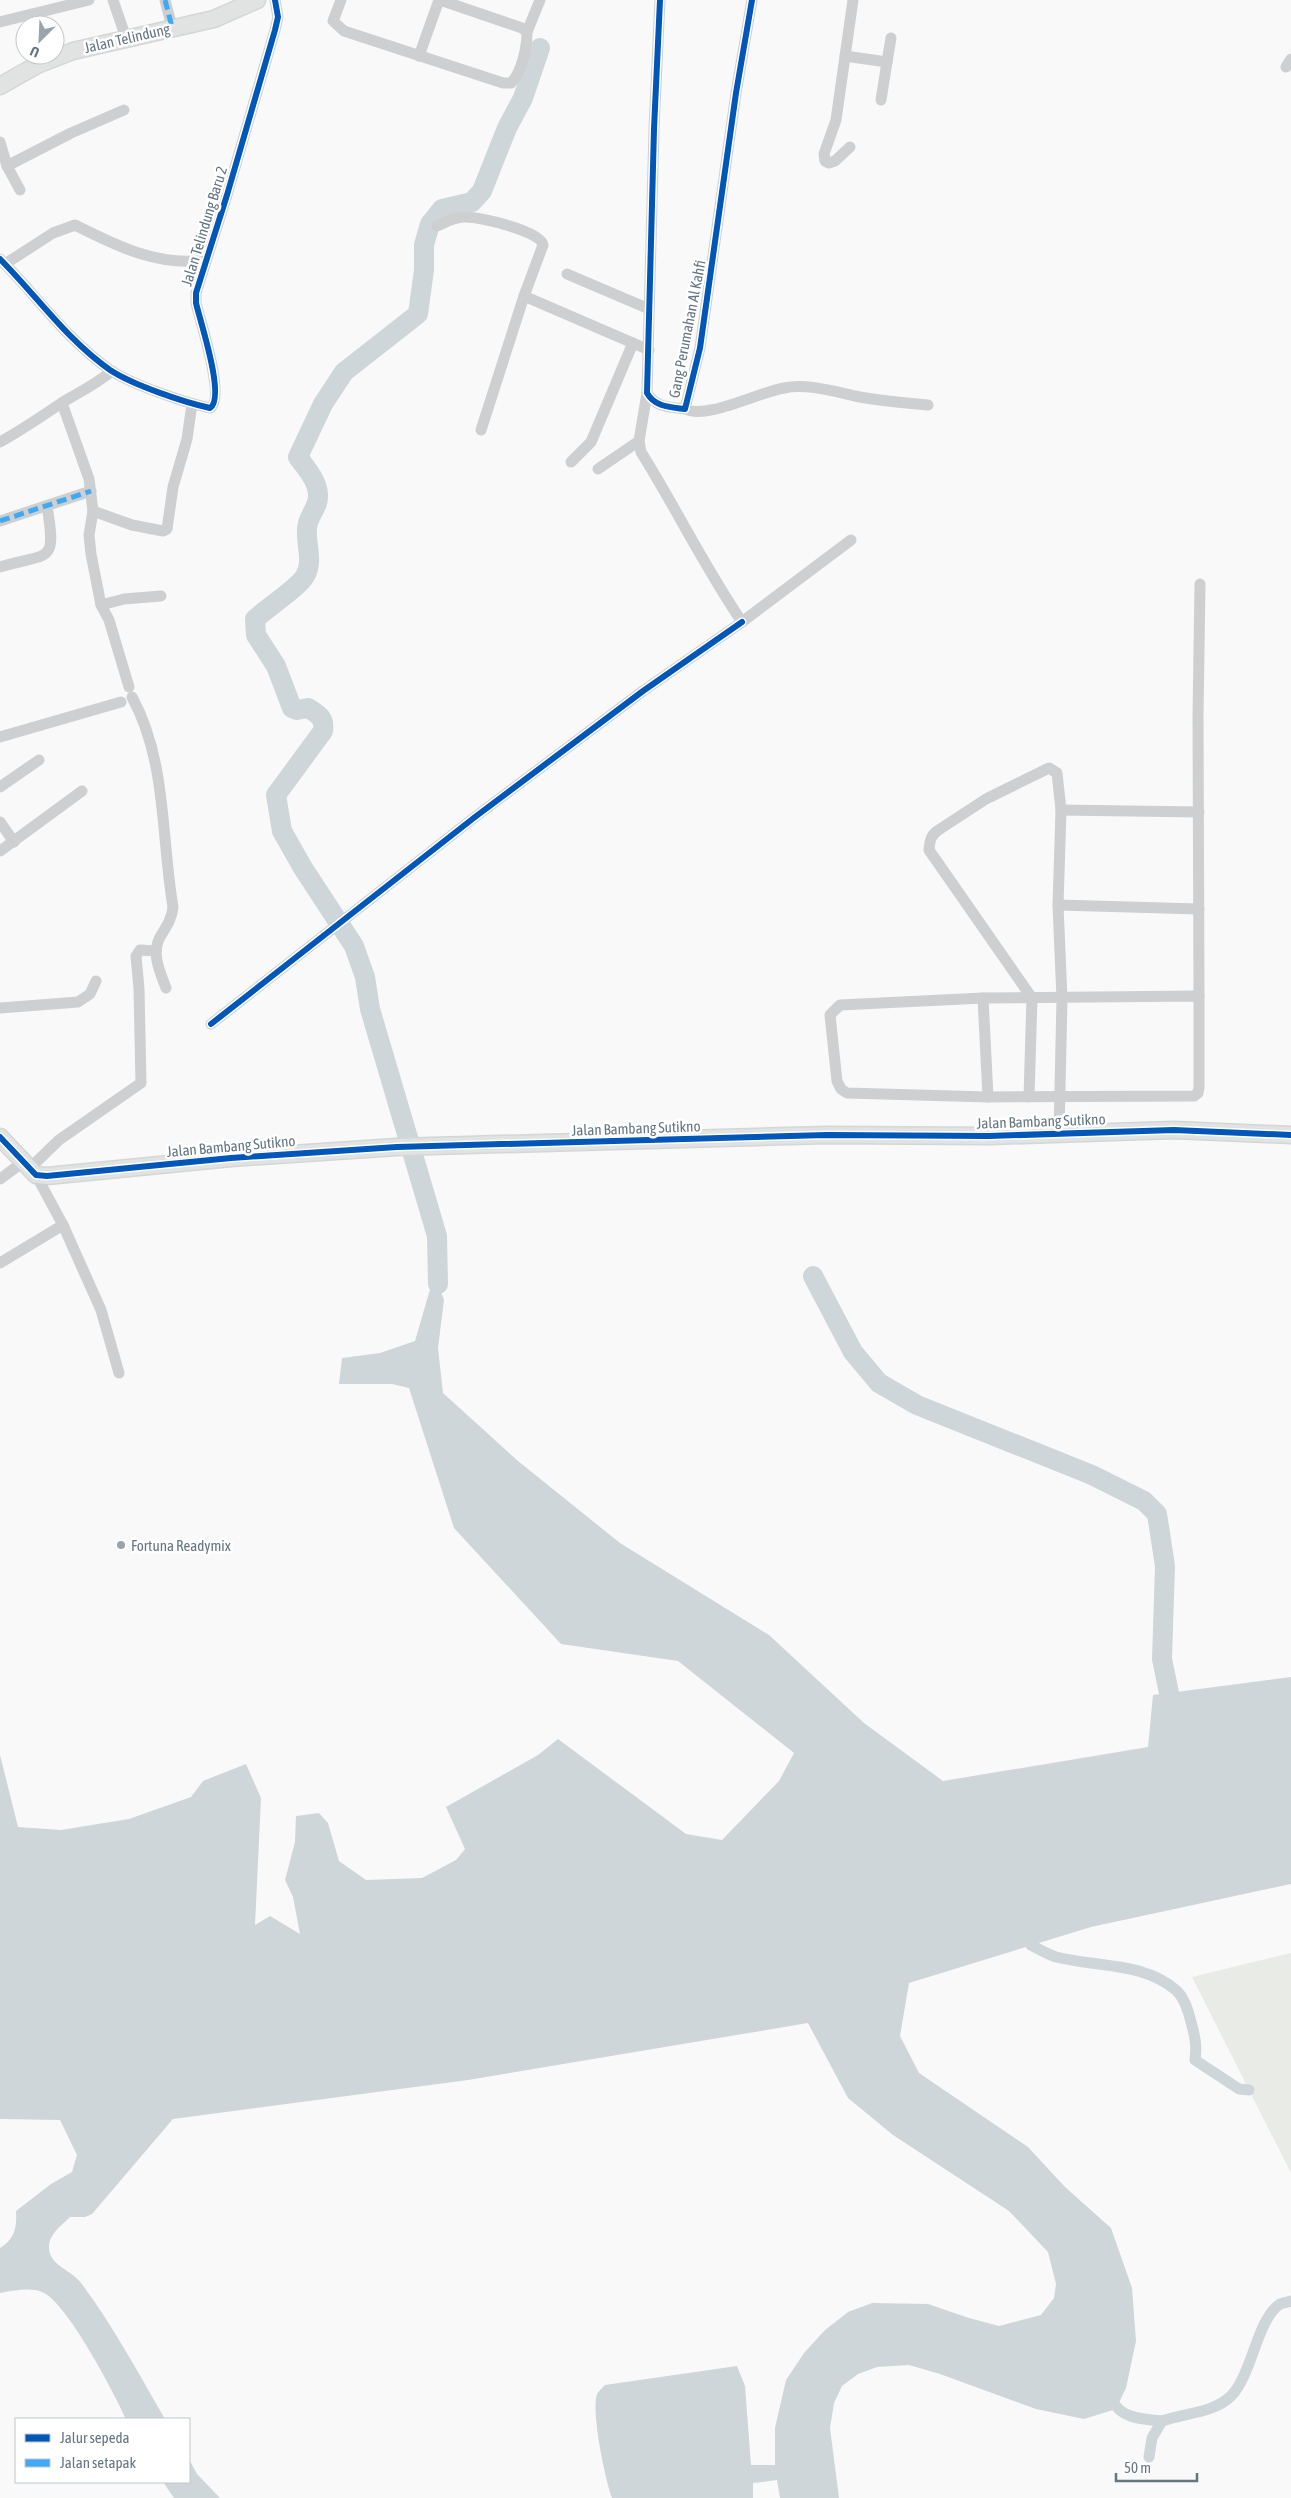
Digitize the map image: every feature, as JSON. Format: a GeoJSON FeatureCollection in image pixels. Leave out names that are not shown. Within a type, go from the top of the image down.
{"type":"FeatureCollection","features":[{"type":"Feature","properties":{"kind":"street"},"geometry":{"type":"LineString","coordinates":[[0,22],[88,0]]}},
{"type":"Feature","properties":{"kind":"street"},"geometry":{"type":"LineString","coordinates":[[113,0],[126,38]]}},
{"type":"Feature","properties":{"kind":"street"},"geometry":{"type":"LineString","coordinates":[[165,0],[172,27]]}},
{"type":"Feature","properties":{"kind":"street","name":"Jalan Telindung"},"geometry":{"type":"LineString","coordinates":[[0,86],[36,65],[73,51],[214,19],[239,5],[257,0]]}},
{"type":"Feature","properties":{"kind":"street","name":"Jalan Telindung Baru 2"},"geometry":{"type":"LineString","coordinates":[[2,261],[75,340],[112,371],[192,404],[210,408],[216,398],[212,366],[196,303],[198,284],[228,195],[275,30],[278,17],[275,0]]}},
{"type":"Feature","properties":{"kind":"street"},"geometry":{"type":"LineString","coordinates":[[341,0],[334,20],[344,32],[504,83],[511,82],[516,78],[527,41],[527,32],[540,0]]}},
{"type":"Feature","properties":{"kind":"street"},"geometry":{"type":"LineString","coordinates":[[419,56],[439,0],[522,28],[527,32]]}},
{"type":"Feature","properties":{"kind":"street","name":"Gang Perumahan Al Kahfi"},"geometry":{"type":"LineString","coordinates":[[660,0],[647,393],[652,401],[662,406],[685,409],[700,348],[736,93],[752,0]]}},
{"type":"Feature","properties":{"kind":"street"},"geometry":{"type":"LineString","coordinates":[[850,147],[835,161],[829,163],[825,161],[824,154],[836,120],[853,0]]}},
{"type":"Feature","properties":{"kind":"street"},"geometry":{"type":"LineString","coordinates":[[881,100],[891,38]]}},
{"type":"Feature","properties":{"kind":"street"},"geometry":{"type":"LineString","coordinates":[[845,56],[887,62]]}},
{"type":"Feature","properties":{"kind":"street"},"geometry":{"type":"LineString","coordinates":[[7,166],[71,133],[124,110]]}},
{"type":"Feature","properties":{"kind":"street"},"geometry":{"type":"LineString","coordinates":[[0,142],[7,166],[20,190]]}},
{"type":"Feature","properties":{"kind":"street"},"geometry":{"type":"LineString","coordinates":[[437,226],[454,218],[465,216],[492,221],[538,238],[543,245],[524,296],[481,430]]}},
{"type":"Feature","properties":{"kind":"street"},"geometry":{"type":"LineString","coordinates":[[2,261],[75,224],[104,241],[168,261],[185,263],[206,260]]}},
{"type":"Feature","properties":{"kind":"street"},"geometry":{"type":"LineString","coordinates":[[567,274],[649,309]]}},
{"type":"Feature","properties":{"kind":"street"},"geometry":{"type":"LineString","coordinates":[[524,296],[649,350]]}},
{"type":"Feature","properties":{"kind":"street"},"geometry":{"type":"LineString","coordinates":[[571,462],[592,442],[633,343]]}},
{"type":"Feature","properties":{"kind":"street"},"geometry":{"type":"LineString","coordinates":[[0,442],[93,386],[112,371]]}},
{"type":"Feature","properties":{"kind":"street"},"geometry":{"type":"LineString","coordinates":[[685,409],[707,411],[760,393],[786,387],[817,388],[898,403],[928,404]]}},
{"type":"Feature","properties":{"kind":"street"},"geometry":{"type":"LineString","coordinates":[[647,393],[639,441],[642,452],[681,517],[706,565],[742,622]]}},
{"type":"Feature","properties":{"kind":"street"},"geometry":{"type":"LineString","coordinates":[[62,403],[89,479],[93,511],[89,535],[101,605],[109,620],[127,695],[145,726],[156,769],[173,907],[172,917],[160,937],[156,951],[157,963],[166,988]]}},
{"type":"Feature","properties":{"kind":"street"},"geometry":{"type":"LineString","coordinates":[[93,511],[132,525],[163,531],[167,529],[173,487],[187,439],[192,404]]}},
{"type":"Feature","properties":{"kind":"street"},"geometry":{"type":"LineString","coordinates":[[598,469],[639,441]]}},
{"type":"Feature","properties":{"kind":"street"},"geometry":{"type":"LineString","coordinates":[[0,521],[91,491]]}},
{"type":"Feature","properties":{"kind":"street"},"geometry":{"type":"LineString","coordinates":[[0,568],[43,557],[49,549],[52,540],[47,506]]}},
{"type":"Feature","properties":{"kind":"street"},"geometry":{"type":"LineString","coordinates":[[211,1024],[475,817],[852,540]]}},
{"type":"Feature","properties":{"kind":"street"},"geometry":{"type":"LineString","coordinates":[[1199,996],[1062,999],[983,998],[847,1003],[840,1005],[830,1015],[837,1081],[841,1089],[847,1093],[988,1098],[1197,1094],[1199,1087],[1199,996],[1199,909],[1199,812],[1198,716],[1200,584]]}},
{"type":"Feature","properties":{"kind":"street"},"geometry":{"type":"LineString","coordinates":[[101,605],[124,599],[161,596]]}},
{"type":"Feature","properties":{"kind":"street"},"geometry":{"type":"LineString","coordinates":[[0,737],[127,695]]}},
{"type":"Feature","properties":{"kind":"street"},"geometry":{"type":"LineString","coordinates":[[0,786],[39,760]]}},
{"type":"Feature","properties":{"kind":"street"},"geometry":{"type":"LineString","coordinates":[[1029,1097],[1032,998],[929,850],[931,836],[937,831],[986,799],[1046,769],[1053,769],[1057,772],[1061,810],[1058,905],[1062,999],[1059,1133]]}},
{"type":"Feature","properties":{"kind":"street"},"geometry":{"type":"LineString","coordinates":[[0,851],[82,791]]}},
{"type":"Feature","properties":{"kind":"street"},"geometry":{"type":"LineString","coordinates":[[1061,810],[1199,812]]}},
{"type":"Feature","properties":{"kind":"street"},"geometry":{"type":"LineString","coordinates":[[0,822],[14,842]]}},
{"type":"Feature","properties":{"kind":"street"},"geometry":{"type":"LineString","coordinates":[[1058,905],[1199,909]]}},
{"type":"Feature","properties":{"kind":"street"},"geometry":{"type":"LineString","coordinates":[[0,1179],[29,1169],[59,1140],[141,1083],[140,1017],[136,956],[140,950],[156,951]]}},
{"type":"Feature","properties":{"kind":"street"},"geometry":{"type":"LineString","coordinates":[[0,1008],[78,1002],[90,994],[96,981]]}},
{"type":"Feature","properties":{"kind":"street"},"geometry":{"type":"LineString","coordinates":[[983,998],[988,1098]]}},
{"type":"Feature","properties":{"kind":"street","name":"Jalan Bambang Sutikno"},"geometry":{"type":"LineString","coordinates":[[29,1169],[47,1176],[231,1158],[420,1146],[827,1136],[980,1136],[1174,1130],[1291,1135]]}},
{"type":"Feature","properties":{"kind":"street"},"geometry":{"type":"LineString","coordinates":[[0,1137],[29,1169],[63,1225],[101,1310],[118,1373]]}},
{"type":"Feature","properties":{"kind":"street"},"geometry":{"type":"LineString","coordinates":[[0,1262],[63,1225]]}},
{"type":"Feature","properties":{"kind":"shaded area"},"geometry":{"type":"Polygon","coordinates":[[[438,1284],[444,1300],[438,1348],[443,1393],[518,1461],[620,1543],[769,1635],[864,1723],[943,1781],[1148,1747],[1153,1695],[1291,1677],[1291,1884],[1091,1927],[909,1983],[900,2036],[919,2073],[1028,2147],[1065,2187],[1111,2228],[1132,2288],[1136,2341],[1126,2388],[1116,2409],[1084,2419],[1036,2409],[940,2374],[909,2365],[877,2367],[858,2374],[842,2386],[834,2403],[830,2428],[839,2498],[780,2498],[777,2480],[753,2483],[753,2498],[612,2498],[597,2430],[596,2415],[597,2394],[605,2385],[737,2366],[745,2386],[751,2465],[775,2465],[775,2428],[786,2380],[804,2353],[825,2330],[848,2312],[872,2303],[928,2304],[999,2326],[1041,2315],[1054,2298],[1056,2284],[1048,2252],[1009,2211],[893,2135],[848,2098],[808,2023],[468,2080],[173,2119],[92,2214],[85,2217],[70,2217],[51,2238],[49,2247],[53,2259],[77,2278],[93,2299],[164,2418],[125,2418],[89,2350],[64,2312],[52,2299],[42,2292],[32,2290],[0,2293],[0,2248],[12,2237],[16,2222],[16,2211],[51,2184],[72,2172],[77,2155],[60,2120],[0,2119],[0,1755],[18,1827],[61,1830],[129,1819],[191,1797],[203,1781],[246,1764],[261,1798],[255,1925],[270,1916],[300,1934],[293,1897],[285,1880],[295,1842],[296,1816],[319,1813],[328,1823],[339,1861],[366,1880],[422,1878],[456,1860],[465,1849],[446,1807],[538,1755],[558,1739],[686,1834],[722,1840],[779,1781],[794,1753],[678,1661],[561,1644],[454,1528],[409,1388],[392,1384],[339,1384],[342,1358],[380,1353],[415,1341],[431,1286],[438,1284]]]}},
{"type":"Feature","properties":{"kind":"shaded area"},"geometry":{"type":"Polygon","coordinates":[[[1291,1953],[1291,2173],[1192,1977],[1291,1953]]]}},
{"type":"Feature","properties":{"kind":"shaded area"},"geometry":{"type":"Polygon","coordinates":[[[190,2461],[197,2474],[220,2498],[174,2498],[164,2483],[190,2483],[190,2461]]]}},
{"type":"Feature","properties":{"kind":"waterway"},"geometry":{"type":"LineString","coordinates":[[438,1284],[437,1236],[370,1009],[365,977],[354,946],[303,868],[282,831],[276,795],[323,731],[323,723],[318,715],[308,708],[297,710],[292,708],[276,666],[256,635],[255,619],[302,581],[308,570],[307,529],[309,519],[316,506],[318,494],[313,479],[298,457],[323,404],[344,372],[418,314],[424,270],[424,245],[430,224],[442,209],[472,202],[482,191],[507,128],[523,98],[540,48]]}},
{"type":"Feature","properties":{"kind":"waterway"},"geometry":{"type":"LineString","coordinates":[[813,1276],[853,1352],[879,1383],[917,1405],[1092,1475],[1144,1501],[1157,1514],[1165,1566],[1162,1659],[1169,1693]]}},
{"type":"Feature","properties":{"kind":"waterway"},"geometry":{"type":"LineString","coordinates":[[1031,1945],[1056,1957],[1135,1970],[1164,1982],[1177,1991],[1186,2006],[1195,2036],[1195,2060],[1239,2089],[1249,2090]]}},
{"type":"Feature","properties":{"kind":"waterway"},"geometry":{"type":"LineString","coordinates":[[1149,2457],[1152,2438],[1162,2421],[1216,2406],[1231,2396],[1244,2375],[1260,2334],[1272,2311],[1280,2304],[1291,2301]]}},
{"type":"Feature","properties":{"kind":"waterway"},"geometry":{"type":"LineString","coordinates":[[1112,2400],[1121,2411],[1133,2417],[1162,2421]]}},
{"type":"Feature","properties":{"kind":"marked path"},"geometry":{"type":"LineString","coordinates":[[165,0],[172,27]]}},
{"type":"Feature","properties":{"kind":"marked path"},"geometry":{"type":"LineString","coordinates":[[0,521],[91,491]]}},
{"type":"Feature","properties":{"kind":"cycle path"},"geometry":{"type":"LineString","coordinates":[[0,259],[66,331],[94,358],[110,370],[158,392],[210,408],[214,401],[214,375],[196,303],[196,293],[275,30],[278,17],[275,0]]}},
{"type":"Feature","properties":{"kind":"cycle path"},"geometry":{"type":"LineString","coordinates":[[660,0],[654,129],[647,393],[658,404],[685,409],[700,348],[736,93],[752,0]]}},
{"type":"Feature","properties":{"kind":"cycle path"},"geometry":{"type":"LineString","coordinates":[[211,1024],[475,817],[643,691],[742,622]]}},
{"type":"Feature","properties":{"kind":"cycle path"},"geometry":{"type":"LineString","coordinates":[[0,1137],[36,1175],[47,1176],[231,1158],[397,1147],[827,1135],[989,1136],[1174,1130],[1291,1135]]}},
{"type":"Feature","properties":{"kind":"place","name":"Fortuna Readymix"},"geometry":{"type":"Point","coordinates":[121,1545]}}]}
